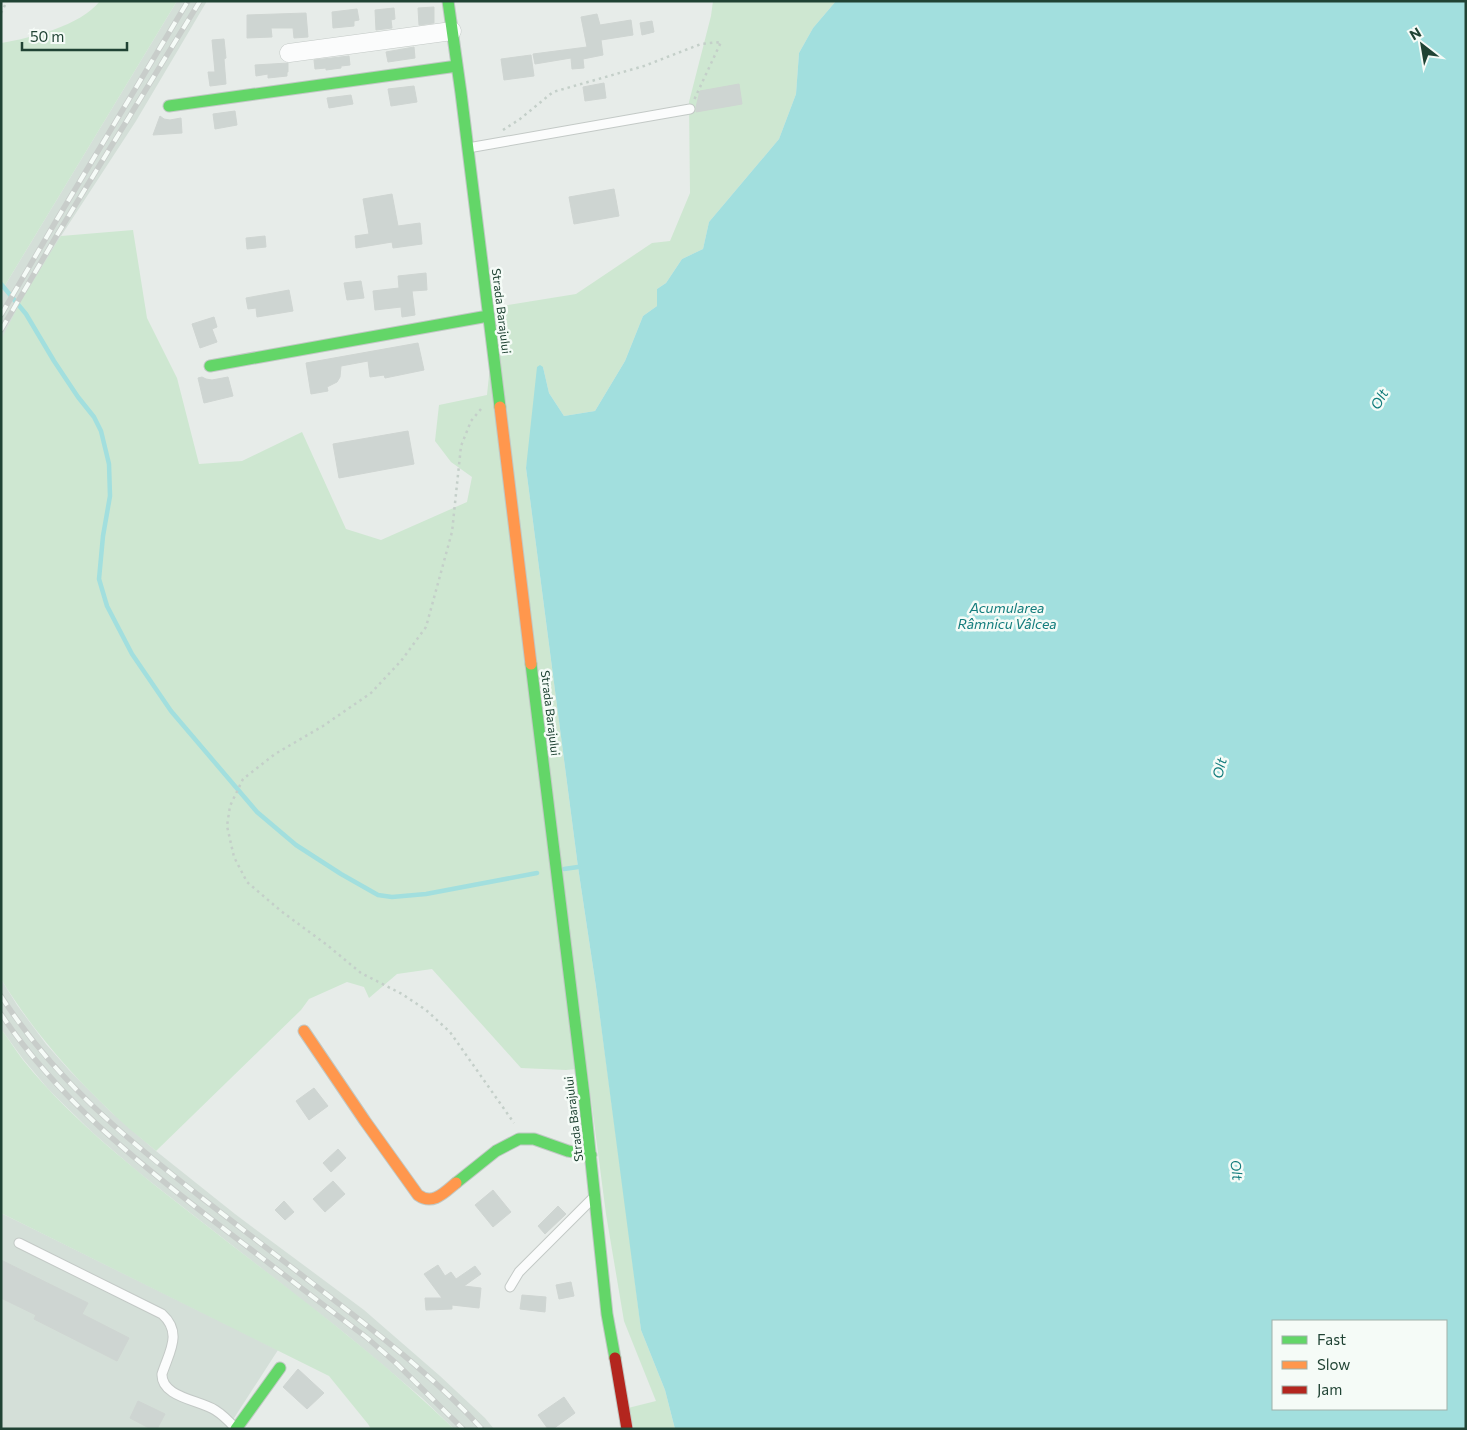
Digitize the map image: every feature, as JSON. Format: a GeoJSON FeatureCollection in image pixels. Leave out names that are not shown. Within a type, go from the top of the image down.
{"type":"FeatureCollection","features":[{"type":"Feature","properties":{"kind":"street","name":"Strada Barajului"},"geometry":{"type":"LineString","coordinates":[[448,1],[468,148],[591,1155],[607,1314],[627,1429]]}},
{"type":"Feature","properties":{"kind":"street"},"geometry":{"type":"LineString","coordinates":[[289,53],[452,31]]}},
{"type":"Feature","properties":{"kind":"street"},"geometry":{"type":"LineString","coordinates":[[169,106],[457,66]]}},
{"type":"Feature","properties":{"kind":"street"},"geometry":{"type":"LineString","coordinates":[[210,366],[488,316]]}},
{"type":"Feature","properties":{"kind":"street"},"geometry":{"type":"LineString","coordinates":[[304,1031],[372,1132],[408,1179],[417,1194],[425,1199],[435,1198],[443,1194],[492,1153],[511,1142],[529,1138],[557,1146],[566,1151],[591,1155]]}},
{"type":"Feature","properties":{"kind":"street"},"geometry":{"type":"LineString","coordinates":[[236,1429],[280,1368]]}},
{"type":"Feature","properties":{"kind":"lane"},"geometry":{"type":"LineString","coordinates":[[468,148],[690,109]]}},
{"type":"Feature","properties":{"kind":"lane"},"geometry":{"type":"LineString","coordinates":[[510,1287],[519,1272],[595,1195]]}},
{"type":"Feature","properties":{"kind":"lane"},"geometry":{"type":"LineString","coordinates":[[19,1243],[162,1314],[169,1320],[174,1338],[162,1374],[164,1385],[175,1394],[214,1409],[236,1429]]}},
{"type":"Feature","properties":{"kind":"path"},"geometry":{"type":"LineString","coordinates":[[1,13],[7,1]]}},
{"type":"Feature","properties":{"kind":"path"},"geometry":{"type":"LineString","coordinates":[[486,144],[553,92],[644,66],[701,44],[721,42],[690,109]]}},
{"type":"Feature","properties":{"kind":"path"},"geometry":{"type":"LineString","coordinates":[[482,407],[471,421],[461,446],[452,532],[426,627],[401,661],[372,693],[323,726],[275,754],[243,779],[230,806],[227,826],[234,856],[247,882],[281,911],[361,972],[402,994],[426,1010],[450,1032],[510,1119],[529,1138]]}},
{"type":"Feature","properties":{"kind":"shaded area"},"geometry":{"type":"Polygon","coordinates":[[[177,1],[207,1],[136,121],[61,236],[1,347],[1,292],[177,1]]]}},
{"type":"Feature","properties":{"kind":"shaded area"},"geometry":{"type":"Polygon","coordinates":[[[1,979],[17,1005],[46,1044],[111,1112],[156,1151],[235,1214],[364,1310],[440,1376],[485,1418],[494,1429],[454,1429],[422,1398],[347,1335],[138,1172],[93,1133],[49,1090],[1,1029],[1,979]]]}},
{"type":"Feature","properties":{"kind":"shaded area"},"geometry":{"type":"Polygon","coordinates":[[[1,1213],[278,1350],[227,1429],[1,1429],[1,1213]]]}},
{"type":"Feature","properties":{"kind":"green space"},"geometry":{"type":"Polygon","coordinates":[[[100,1],[177,1],[1,292],[1,43],[54,30],[80,17],[100,1]]]}},
{"type":"Feature","properties":{"kind":"green space"},"geometry":{"type":"Polygon","coordinates":[[[713,1],[836,1],[813,28],[799,53],[796,94],[779,139],[709,222],[703,249],[682,259],[666,283],[657,289],[657,306],[643,316],[625,361],[595,411],[564,416],[549,393],[543,367],[526,468],[641,1330],[665,1390],[675,1429],[634,1429],[628,1408],[656,1401],[624,1321],[606,1214],[587,1068],[566,1070],[521,1068],[432,969],[397,974],[369,998],[364,987],[347,982],[309,999],[301,1010],[156,1151],[115,1116],[65,1065],[25,1015],[1,979],[1,340],[22,299],[61,236],[133,230],[147,318],[177,378],[199,464],[242,461],[302,432],[346,529],[381,540],[467,502],[472,477],[451,462],[435,441],[439,405],[487,395],[496,307],[576,294],[652,243],[670,241],[690,193],[689,102],[711,16],[713,1]]]}},
{"type":"Feature","properties":{"kind":"green space"},"geometry":{"type":"Polygon","coordinates":[[[1,1029],[23,1060],[85,1126],[155,1185],[363,1348],[454,1429],[371,1429],[329,1376],[1,1213],[1,1029]]]}},
{"type":"Feature","properties":{"kind":"water","name":"Acumularea Râmnicu Vâlcea"},"geometry":{"type":"Polygon","coordinates":[[[836,1],[1466,1],[1466,1429],[675,1429],[665,1390],[641,1330],[526,468],[537,367],[540,365],[543,367],[549,393],[564,416],[595,411],[625,361],[643,316],[657,306],[657,289],[666,283],[682,259],[703,249],[709,222],[779,139],[796,94],[799,53],[813,28],[836,1]]]}},
{"type":"Feature","properties":{"kind":"building"},"geometry":{"type":"Polygon","coordinates":[[[434,7],[434,23],[419,25],[418,8],[434,7]]]}},
{"type":"Feature","properties":{"kind":"building"},"geometry":{"type":"Polygon","coordinates":[[[394,8],[395,19],[391,20],[392,28],[376,30],[375,10],[394,8]]]}},
{"type":"Feature","properties":{"kind":"building"},"geometry":{"type":"Polygon","coordinates":[[[357,9],[359,20],[354,21],[354,26],[333,28],[332,12],[357,9]]]}},
{"type":"Feature","properties":{"kind":"building"},"geometry":{"type":"Polygon","coordinates":[[[306,13],[308,37],[294,38],[293,28],[271,28],[272,37],[247,38],[247,15],[306,13]]]}},
{"type":"Feature","properties":{"kind":"building"},"geometry":{"type":"Polygon","coordinates":[[[597,14],[600,25],[631,20],[633,35],[601,40],[603,55],[583,59],[584,68],[572,69],[571,58],[535,64],[533,54],[587,47],[581,17],[597,14]]]}},
{"type":"Feature","properties":{"kind":"building"},"geometry":{"type":"Polygon","coordinates":[[[652,21],[654,32],[642,35],[640,23],[652,21]]]}},
{"type":"Feature","properties":{"kind":"building"},"geometry":{"type":"Polygon","coordinates":[[[224,39],[226,84],[210,86],[208,72],[215,72],[212,40],[224,39]]]}},
{"type":"Feature","properties":{"kind":"building"},"geometry":{"type":"Polygon","coordinates":[[[414,47],[415,58],[388,62],[386,52],[414,47]]]}},
{"type":"Feature","properties":{"kind":"building"},"geometry":{"type":"Polygon","coordinates":[[[531,55],[534,76],[504,80],[501,59],[531,55]]]}},
{"type":"Feature","properties":{"kind":"building"},"geometry":{"type":"Polygon","coordinates":[[[349,56],[350,65],[326,70],[326,68],[315,69],[314,60],[349,56]]]}},
{"type":"Feature","properties":{"kind":"building"},"geometry":{"type":"Polygon","coordinates":[[[288,63],[287,76],[268,78],[268,74],[256,76],[255,65],[288,63]]]}},
{"type":"Feature","properties":{"kind":"building"},"geometry":{"type":"Polygon","coordinates":[[[604,83],[606,98],[585,101],[583,87],[604,83]]]}},
{"type":"Feature","properties":{"kind":"building"},"geometry":{"type":"Polygon","coordinates":[[[739,84],[742,104],[696,112],[700,91],[739,84]]]}},
{"type":"Feature","properties":{"kind":"building"},"geometry":{"type":"Polygon","coordinates":[[[414,86],[417,102],[391,106],[388,89],[414,86]]]}},
{"type":"Feature","properties":{"kind":"building"},"geometry":{"type":"Polygon","coordinates":[[[351,95],[353,104],[329,108],[327,98],[351,95]]]}},
{"type":"Feature","properties":{"kind":"building"},"geometry":{"type":"Polygon","coordinates":[[[235,111],[237,125],[215,129],[213,114],[235,111]]]}},
{"type":"Feature","properties":{"kind":"building"},"geometry":{"type":"Polygon","coordinates":[[[160,116],[170,120],[181,118],[182,133],[153,135],[160,116]]]}},
{"type":"Feature","properties":{"kind":"building"},"geometry":{"type":"Polygon","coordinates":[[[614,189],[619,216],[574,224],[569,197],[614,189]]]}},
{"type":"Feature","properties":{"kind":"building"},"geometry":{"type":"Polygon","coordinates":[[[392,194],[398,226],[420,223],[422,244],[393,248],[392,242],[356,248],[355,236],[369,234],[363,199],[392,194]]]}},
{"type":"Feature","properties":{"kind":"building"},"geometry":{"type":"Polygon","coordinates":[[[265,236],[266,247],[247,249],[246,238],[265,236]]]}},
{"type":"Feature","properties":{"kind":"building"},"geometry":{"type":"Polygon","coordinates":[[[426,273],[427,290],[412,291],[415,315],[402,317],[401,307],[375,310],[373,291],[399,288],[398,276],[426,273]]]}},
{"type":"Feature","properties":{"kind":"building"},"geometry":{"type":"Polygon","coordinates":[[[361,281],[364,298],[347,300],[344,283],[361,281]]]}},
{"type":"Feature","properties":{"kind":"building"},"geometry":{"type":"Polygon","coordinates":[[[289,290],[293,311],[257,317],[256,308],[248,309],[246,298],[289,290]]]}},
{"type":"Feature","properties":{"kind":"building"},"geometry":{"type":"Polygon","coordinates":[[[214,317],[217,327],[212,329],[217,342],[200,348],[192,324],[214,317]]]}},
{"type":"Feature","properties":{"kind":"building"},"geometry":{"type":"Polygon","coordinates":[[[418,343],[424,370],[385,378],[384,375],[370,377],[368,361],[341,366],[340,377],[337,382],[327,387],[328,391],[311,394],[306,363],[418,343]]]}},
{"type":"Feature","properties":{"kind":"building"},"geometry":{"type":"Polygon","coordinates":[[[202,377],[212,380],[228,377],[233,396],[204,403],[198,378],[202,377]]]}},
{"type":"Feature","properties":{"kind":"building"},"geometry":{"type":"Polygon","coordinates":[[[408,431],[414,464],[339,478],[333,444],[408,431]]]}},
{"type":"Feature","properties":{"kind":"building"},"geometry":{"type":"Polygon","coordinates":[[[314,1088],[328,1106],[309,1120],[296,1101],[314,1088]]]}},
{"type":"Feature","properties":{"kind":"building"},"geometry":{"type":"Polygon","coordinates":[[[338,1149],[346,1158],[331,1172],[323,1163],[338,1149]]]}},
{"type":"Feature","properties":{"kind":"building"},"geometry":{"type":"Polygon","coordinates":[[[333,1181],[345,1194],[325,1212],[313,1199],[333,1181]]]}},
{"type":"Feature","properties":{"kind":"building"},"geometry":{"type":"Polygon","coordinates":[[[493,1190],[511,1212],[493,1227],[475,1205],[493,1190]]]}},
{"type":"Feature","properties":{"kind":"building"},"geometry":{"type":"Polygon","coordinates":[[[284,1201],[294,1212],[285,1220],[275,1210],[284,1201]]]}},
{"type":"Feature","properties":{"kind":"building"},"geometry":{"type":"Polygon","coordinates":[[[558,1206],[566,1214],[545,1234],[538,1226],[558,1206]]]}},
{"type":"Feature","properties":{"kind":"building"},"geometry":{"type":"Polygon","coordinates":[[[1,1260],[88,1303],[82,1314],[129,1338],[117,1361],[34,1319],[36,1315],[1,1298],[1,1260]]]}},
{"type":"Feature","properties":{"kind":"building"},"geometry":{"type":"Polygon","coordinates":[[[438,1265],[445,1276],[451,1272],[456,1279],[475,1266],[481,1274],[464,1286],[481,1288],[479,1308],[452,1305],[452,1309],[426,1310],[425,1298],[442,1298],[424,1274],[438,1265]]]}},
{"type":"Feature","properties":{"kind":"building"},"geometry":{"type":"Polygon","coordinates":[[[571,1282],[574,1296],[559,1299],[556,1285],[571,1282]]]}},
{"type":"Feature","properties":{"kind":"building"},"geometry":{"type":"Polygon","coordinates":[[[522,1295],[546,1297],[545,1312],[520,1309],[522,1295]]]}},
{"type":"Feature","properties":{"kind":"building"},"geometry":{"type":"Polygon","coordinates":[[[298,1369],[324,1393],[307,1409],[283,1387],[298,1369]]]}},
{"type":"Feature","properties":{"kind":"building"},"geometry":{"type":"Polygon","coordinates":[[[564,1397],[575,1413],[553,1429],[548,1429],[538,1415],[564,1397]]]}},
{"type":"Feature","properties":{"kind":"building"},"geometry":{"type":"Polygon","coordinates":[[[138,1401],[165,1414],[157,1429],[151,1429],[130,1418],[138,1401]]]}},
{"type":"Feature","properties":{"kind":"waterway"},"geometry":{"type":"LineString","coordinates":[[1,284],[26,314],[54,361],[94,417],[101,431],[109,464],[110,496],[103,536],[99,579],[107,606],[132,654],[171,711],[257,812],[296,845],[378,895],[392,897],[426,894],[537,873]]}},
{"type":"Feature","properties":{"kind":"waterway"},"geometry":{"type":"LineString","coordinates":[[564,869],[578,867]]}},
{"type":"Feature","properties":{"kind":"railway"},"geometry":{"type":"LineString","coordinates":[[1,315],[188,1]]}},
{"type":"Feature","properties":{"kind":"railway"},"geometry":{"type":"LineString","coordinates":[[1,330],[200,1]]}},
{"type":"Feature","properties":{"kind":"railway"},"geometry":{"type":"LineString","coordinates":[[1,996],[44,1054],[92,1106],[173,1175],[392,1345],[429,1377],[482,1429]]}},
{"type":"Feature","properties":{"kind":"railway"},"geometry":{"type":"LineString","coordinates":[[1,1014],[23,1045],[47,1073],[99,1127],[185,1199],[366,1337],[397,1364],[463,1429]]}},
{"type":"Feature","properties":{"kind":"traffic: fast"},"geometry":{"type":"LineString","coordinates":[[448,1],[500,407]]}},
{"type":"Feature","properties":{"kind":"traffic: fast"},"geometry":{"type":"LineString","coordinates":[[169,106],[457,66]]}},
{"type":"Feature","properties":{"kind":"traffic: fast"},"geometry":{"type":"LineString","coordinates":[[210,366],[488,316]]}},
{"type":"Feature","properties":{"kind":"traffic: fast"},"geometry":{"type":"LineString","coordinates":[[531,664],[584,1095],[607,1314],[615,1358]]}},
{"type":"Feature","properties":{"kind":"traffic: fast"},"geometry":{"type":"LineString","coordinates":[[456,1183],[496,1151],[519,1139],[534,1139],[568,1151],[591,1155]]}},
{"type":"Feature","properties":{"kind":"traffic: fast"},"geometry":{"type":"LineString","coordinates":[[236,1429],[280,1368]]}},
{"type":"Feature","properties":{"kind":"traffic: slow"},"geometry":{"type":"LineString","coordinates":[[500,407],[531,664]]}},
{"type":"Feature","properties":{"kind":"traffic: slow"},"geometry":{"type":"LineString","coordinates":[[304,1031],[418,1195],[423,1198],[434,1198],[443,1194],[456,1183]]}},
{"type":"Feature","properties":{"kind":"traffic: jam"},"geometry":{"type":"LineString","coordinates":[[615,1358],[627,1429]]}},
{"type":"Feature","properties":{"kind":"water label","name":"Olt"},"geometry":{"type":"Point","coordinates":[1379,399]}},
{"type":"Feature","properties":{"kind":"water label","name":"Olt"},"geometry":{"type":"Point","coordinates":[1219,768]}},
{"type":"Feature","properties":{"kind":"water label","name":"Olt"},"geometry":{"type":"Point","coordinates":[1237,1170]}}]}
